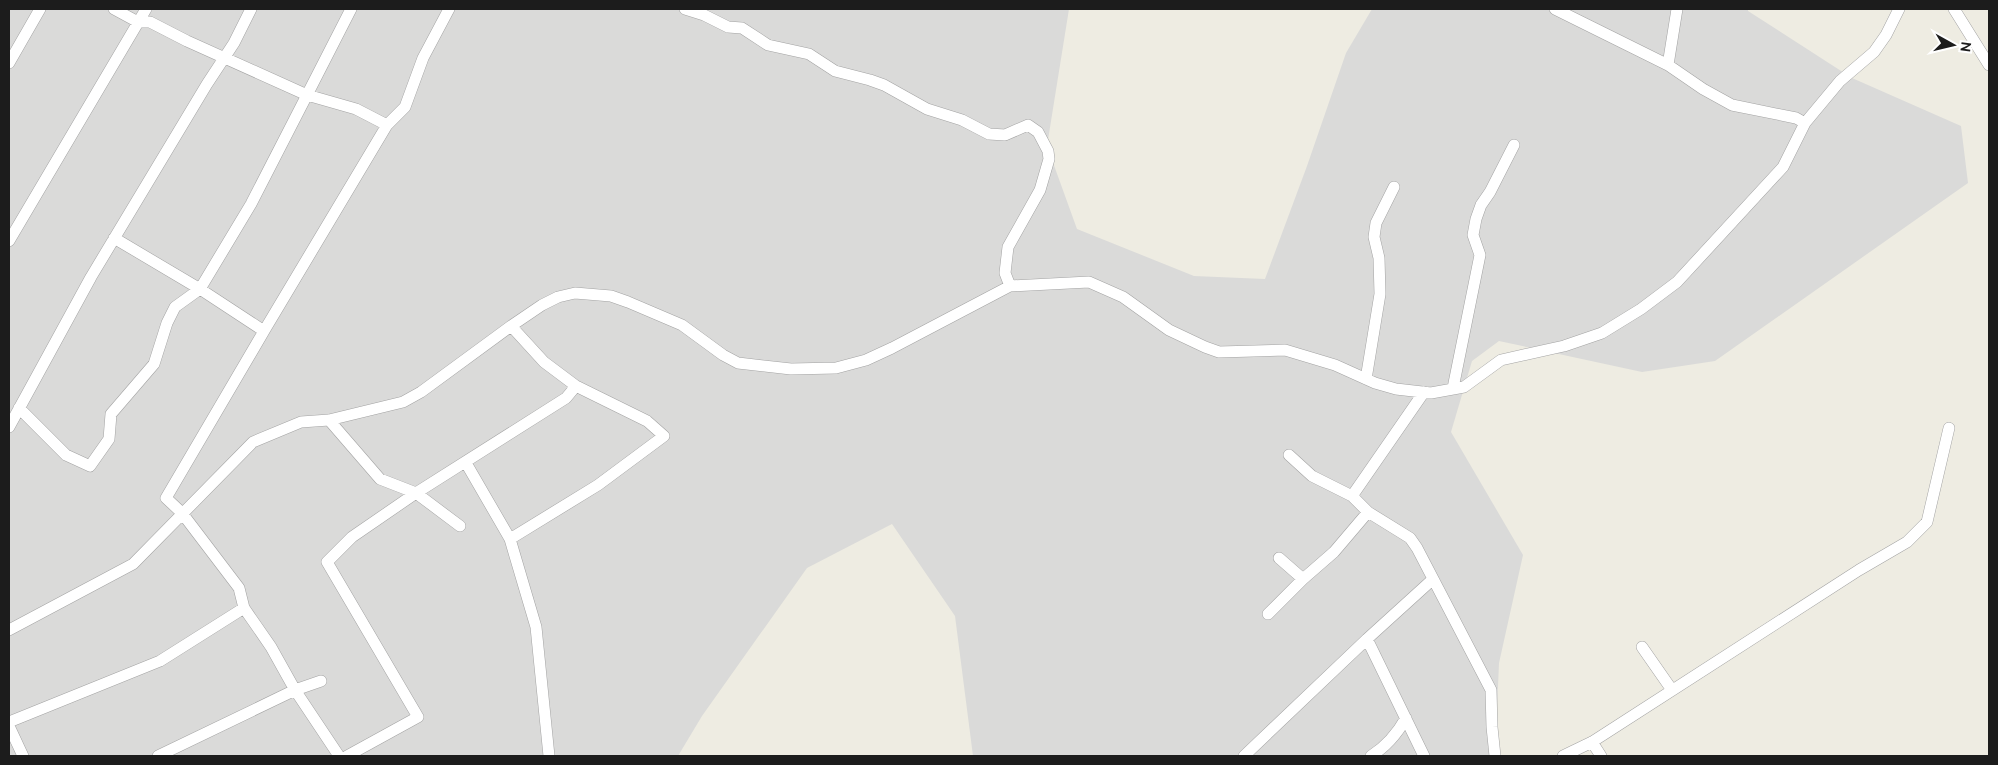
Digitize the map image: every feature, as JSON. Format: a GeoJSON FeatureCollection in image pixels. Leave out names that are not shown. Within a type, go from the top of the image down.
{"type":"FeatureCollection","features":[{"type":"Feature","properties":{"kind":"street"},"geometry":{"type":"LineString","coordinates":[[9,63],[40,9]]}},
{"type":"Feature","properties":{"kind":"street"},"geometry":{"type":"LineString","coordinates":[[114,9],[138,22],[150,22],[307,95],[356,108],[387,125]]}},
{"type":"Feature","properties":{"kind":"street"},"geometry":{"type":"LineString","coordinates":[[9,241],[146,9]]}},
{"type":"Feature","properties":{"kind":"street"},"geometry":{"type":"LineString","coordinates":[[9,427],[90,277],[224,57],[251,9]]}},
{"type":"Feature","properties":{"kind":"street"},"geometry":{"type":"LineString","coordinates":[[19,408],[66,455],[90,466],[109,439],[111,414],[154,364],[167,323],[176,307],[200,289],[251,204],[350,9]]}},
{"type":"Feature","properties":{"kind":"street"},"geometry":{"type":"LineString","coordinates":[[339,756],[244,608],[239,588],[182,513],[166,498],[387,125],[405,107],[424,58],[450,9]]}},
{"type":"Feature","properties":{"kind":"street"},"geometry":{"type":"LineString","coordinates":[[685,9],[704,15],[728,27],[742,28],[768,45],[808,54],[835,71],[884,85],[927,109],[962,120],[989,134],[1005,134],[1028,125],[1034,128],[1048,151],[1048,166],[1040,190],[1008,247],[1005,273],[1010,286]]}},
{"type":"Feature","properties":{"kind":"street"},"geometry":{"type":"LineString","coordinates":[[1555,9],[1668,65],[1703,89],[1732,105],[1796,118],[1805,123]]}},
{"type":"Feature","properties":{"kind":"street"},"geometry":{"type":"LineString","coordinates":[[1668,65],[1677,9]]}},
{"type":"Feature","properties":{"kind":"street"},"geometry":{"type":"LineString","coordinates":[[9,630],[133,564],[253,442],[301,422],[330,420],[382,408],[409,399],[510,326],[558,297],[575,293],[611,296],[682,325],[723,355],[738,363],[791,369],[836,368],[866,360],[1010,286],[1089,282],[1122,297],[1169,330],[1204,347],[1225,352],[1285,350],[1335,365],[1366,379],[1396,389],[1431,392],[1464,387],[1501,360],[1564,346],[1602,333],[1641,309],[1678,282],[1695,264],[1705,249],[1783,167],[1805,123],[1840,81],[1874,52],[1886,36],[1899,9]]}},
{"type":"Feature","properties":{"kind":"street"},"geometry":{"type":"LineString","coordinates":[[1954,9],[1989,65]]}},
{"type":"Feature","properties":{"kind":"street"},"geometry":{"type":"LineString","coordinates":[[1453,388],[1480,255],[1473,235],[1476,218],[1480,205],[1490,192],[1514,145]]}},
{"type":"Feature","properties":{"kind":"street"},"geometry":{"type":"LineString","coordinates":[[1366,379],[1380,294],[1379,258],[1374,237],[1376,223],[1394,187]]}},
{"type":"Feature","properties":{"kind":"street"},"geometry":{"type":"LineString","coordinates":[[114,238],[200,289],[264,331]]}},
{"type":"Feature","properties":{"kind":"street"},"geometry":{"type":"LineString","coordinates":[[510,326],[544,362],[576,386],[647,421],[664,436],[598,486],[510,539]]}},
{"type":"Feature","properties":{"kind":"street"},"geometry":{"type":"LineString","coordinates":[[347,756],[418,717],[327,562],[352,537],[416,493],[566,398],[576,386]]}},
{"type":"Feature","properties":{"kind":"street"},"geometry":{"type":"LineString","coordinates":[[1352,496],[1424,392]]}},
{"type":"Feature","properties":{"kind":"street"},"geometry":{"type":"LineString","coordinates":[[330,420],[380,479],[416,493],[460,526]]}},
{"type":"Feature","properties":{"kind":"street"},"geometry":{"type":"LineString","coordinates":[[1563,756],[1592,742],[1859,570],[1907,542],[1926,522],[1949,428]]}},
{"type":"Feature","properties":{"kind":"street"},"geometry":{"type":"LineString","coordinates":[[1289,455],[1312,476],[1352,496],[1368,512],[1410,538],[1491,690],[1492,727],[1496,756]]}},
{"type":"Feature","properties":{"kind":"street"},"geometry":{"type":"LineString","coordinates":[[466,462],[510,539],[536,627],[550,756]]}},
{"type":"Feature","properties":{"kind":"street"},"geometry":{"type":"LineString","coordinates":[[1268,614],[1303,579],[1334,552],[1368,512]]}},
{"type":"Feature","properties":{"kind":"street"},"geometry":{"type":"LineString","coordinates":[[1279,558],[1303,579]]}},
{"type":"Feature","properties":{"kind":"street"},"geometry":{"type":"LineString","coordinates":[[1244,756],[1432,580]]}},
{"type":"Feature","properties":{"kind":"street"},"geometry":{"type":"LineString","coordinates":[[23,756],[10,729],[160,661],[244,608]]}},
{"type":"Feature","properties":{"kind":"street"},"geometry":{"type":"LineString","coordinates":[[1367,639],[1424,756]]}},
{"type":"Feature","properties":{"kind":"street"},"geometry":{"type":"LineString","coordinates":[[1642,647],[1672,690]]}},
{"type":"Feature","properties":{"kind":"street"},"geometry":{"type":"LineString","coordinates":[[158,756],[295,690],[321,681]]}},
{"type":"Feature","properties":{"kind":"street"},"geometry":{"type":"LineString","coordinates":[[1371,756],[1383,748],[1397,733],[1406,718]]}},
{"type":"Feature","properties":{"kind":"street"},"geometry":{"type":"LineString","coordinates":[[1592,742],[1601,756]]}},
{"type":"Feature","properties":{"kind":"shaded area"},"geometry":{"type":"Polygon","coordinates":[[[9,9],[1069,9],[1047,146],[1077,229],[1194,276],[1265,279],[1346,53],[1372,9],[1748,9],[1748,11],[1852,78],[1961,126],[1968,183],[1715,361],[1642,372],[1499,341],[1472,361],[1451,432],[1523,555],[1499,663],[1495,756],[973,756],[955,616],[892,524],[807,568],[702,716],[678,756],[9,756],[9,9]]]}}]}
